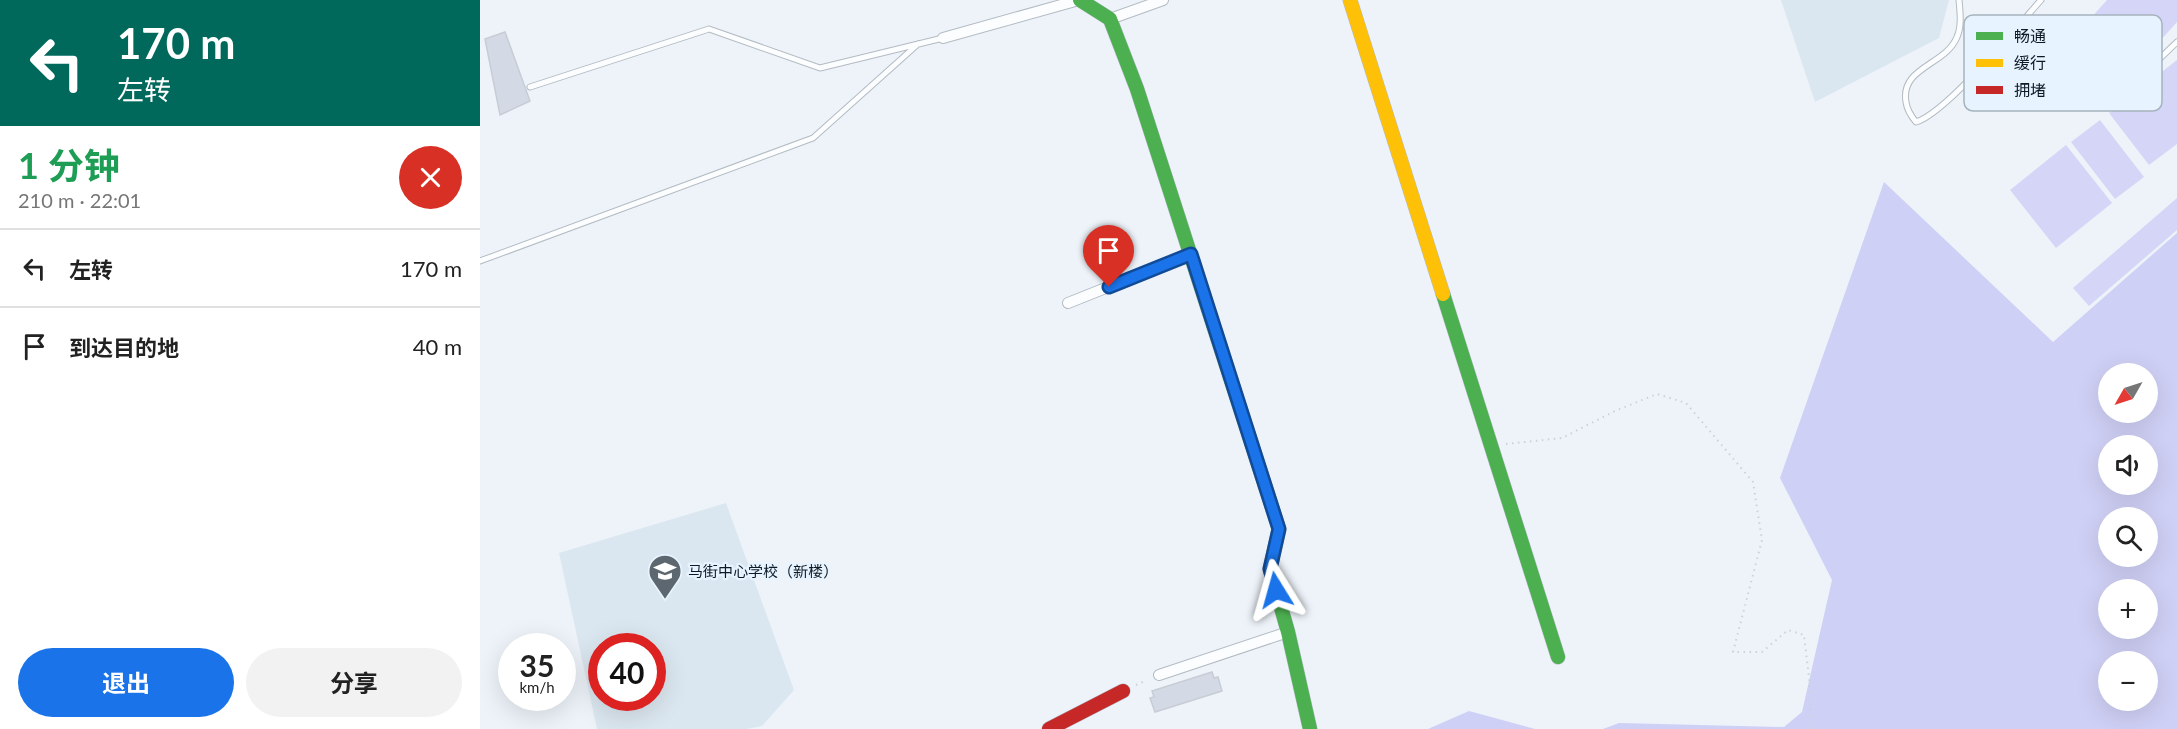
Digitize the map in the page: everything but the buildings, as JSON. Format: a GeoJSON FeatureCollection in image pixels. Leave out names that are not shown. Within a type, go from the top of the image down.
{"type":"FeatureCollection","features":[{"type":"Feature","properties":{"kind":"street"},"geometry":{"type":"LineString","coordinates":[[943,38],[1079,0],[1110,19],[1137,89],[1279,529],[1270,569],[1288,632],[1310,729]]}},
{"type":"Feature","properties":{"kind":"street"},"geometry":{"type":"LineString","coordinates":[[1110,19],[1163,0]]}},
{"type":"Feature","properties":{"kind":"street"},"geometry":{"type":"LineString","coordinates":[[1350,0],[1558,657]]}},
{"type":"Feature","properties":{"kind":"street"},"geometry":{"type":"LineString","coordinates":[[1068,303],[1191,254]]}},
{"type":"Feature","properties":{"kind":"street"},"geometry":{"type":"LineString","coordinates":[[1159,675],[1288,632]]}},
{"type":"Feature","properties":{"kind":"street"},"geometry":{"type":"LineString","coordinates":[[1049,729],[1123,691]]}},
{"type":"Feature","properties":{"kind":"lane"},"geometry":{"type":"LineString","coordinates":[[1959,0],[1958,36],[1944,54],[1909,80],[1904,93],[1906,107],[1916,122],[1926,118],[1964,82]]}},
{"type":"Feature","properties":{"kind":"lane"},"geometry":{"type":"LineString","coordinates":[[2027,15],[2041,0]]}},
{"type":"Feature","properties":{"kind":"lane"},"geometry":{"type":"LineString","coordinates":[[530,87],[709,29],[820,68],[943,38]]}},
{"type":"Feature","properties":{"kind":"lane"},"geometry":{"type":"LineString","coordinates":[[2162,56],[2177,42]]}},
{"type":"Feature","properties":{"kind":"lane"},"geometry":{"type":"LineString","coordinates":[[480,261],[813,138],[918,44]]}},
{"type":"Feature","properties":{"kind":"path"},"geometry":{"type":"LineString","coordinates":[[1491,446],[1562,438],[1615,411],[1657,394],[1686,403],[1753,482],[1762,540],[1733,652],[1762,652],[1788,630],[1804,635],[1810,686],[1811,729]]}},
{"type":"Feature","properties":{"kind":"path"},"geometry":{"type":"LineString","coordinates":[[1123,691],[1159,675]]}},
{"type":"Feature","properties":{"kind":"shaded area"},"geometry":{"type":"Polygon","coordinates":[[[1781,0],[1949,0],[1939,38],[1815,102],[1781,0]]]}},
{"type":"Feature","properties":{"kind":"shaded area"},"geometry":{"type":"Polygon","coordinates":[[[2107,0],[2177,0],[2177,22],[2162,39],[2162,15],[2094,15],[2107,0]]]}},
{"type":"Feature","properties":{"kind":"shaded area"},"geometry":{"type":"Polygon","coordinates":[[[2177,60],[2177,144],[2149,165],[2109,113],[2112,111],[2162,111],[2162,72],[2177,60]]]}},
{"type":"Feature","properties":{"kind":"shaded area"},"geometry":{"type":"Polygon","coordinates":[[[2100,120],[2144,177],[2115,199],[2071,142],[2100,120]]]}},
{"type":"Feature","properties":{"kind":"shaded area"},"geometry":{"type":"Polygon","coordinates":[[[2066,145],[2112,203],[2056,248],[2010,190],[2066,145]]]}},
{"type":"Feature","properties":{"kind":"shaded area"},"geometry":{"type":"Polygon","coordinates":[[[1884,182],[2053,342],[2177,233],[2177,729],[1603,729],[1619,723],[1784,727],[1802,712],[1832,580],[1780,478],[1884,182]]]}},
{"type":"Feature","properties":{"kind":"shaded area"},"geometry":{"type":"Polygon","coordinates":[[[2177,198],[2177,230],[2089,306],[2073,288],[2177,198]]]}},
{"type":"Feature","properties":{"kind":"shaded area","name":"马街中心学校（新楼）"},"geometry":{"type":"Polygon","coordinates":[[[726,503],[794,690],[762,726],[747,729],[597,729],[593,711],[666,711],[666,633],[588,633],[588,687],[559,553],[726,503]]]}},
{"type":"Feature","properties":{"kind":"shaded area"},"geometry":{"type":"Polygon","coordinates":[[[1469,711],[1535,729],[1428,729],[1469,711]]]}},
{"type":"Feature","properties":{"kind":"traffic: fast"},"geometry":{"type":"LineString","coordinates":[[1080,0],[1110,19],[1137,89],[1279,529],[1270,569],[1288,632],[1310,729]]}},
{"type":"Feature","properties":{"kind":"traffic: fast"},"geometry":{"type":"LineString","coordinates":[[1443,294],[1558,657]]}},
{"type":"Feature","properties":{"kind":"traffic: slow"},"geometry":{"type":"LineString","coordinates":[[1350,0],[1443,294]]}},
{"type":"Feature","properties":{"kind":"traffic: jam"},"geometry":{"type":"LineString","coordinates":[[1049,729],[1123,691]]}},
{"type":"Feature","properties":{"kind":"place","name":"马街中心学校（新楼）"},"geometry":{"type":"Point","coordinates":[665,600]}},
{"type":"Feature","properties":{"kind":"route"},"geometry":{"type":"LineString","coordinates":[[1109,287],[1191,254],[1279,529],[1270,569],[1276,590]]}}]}
